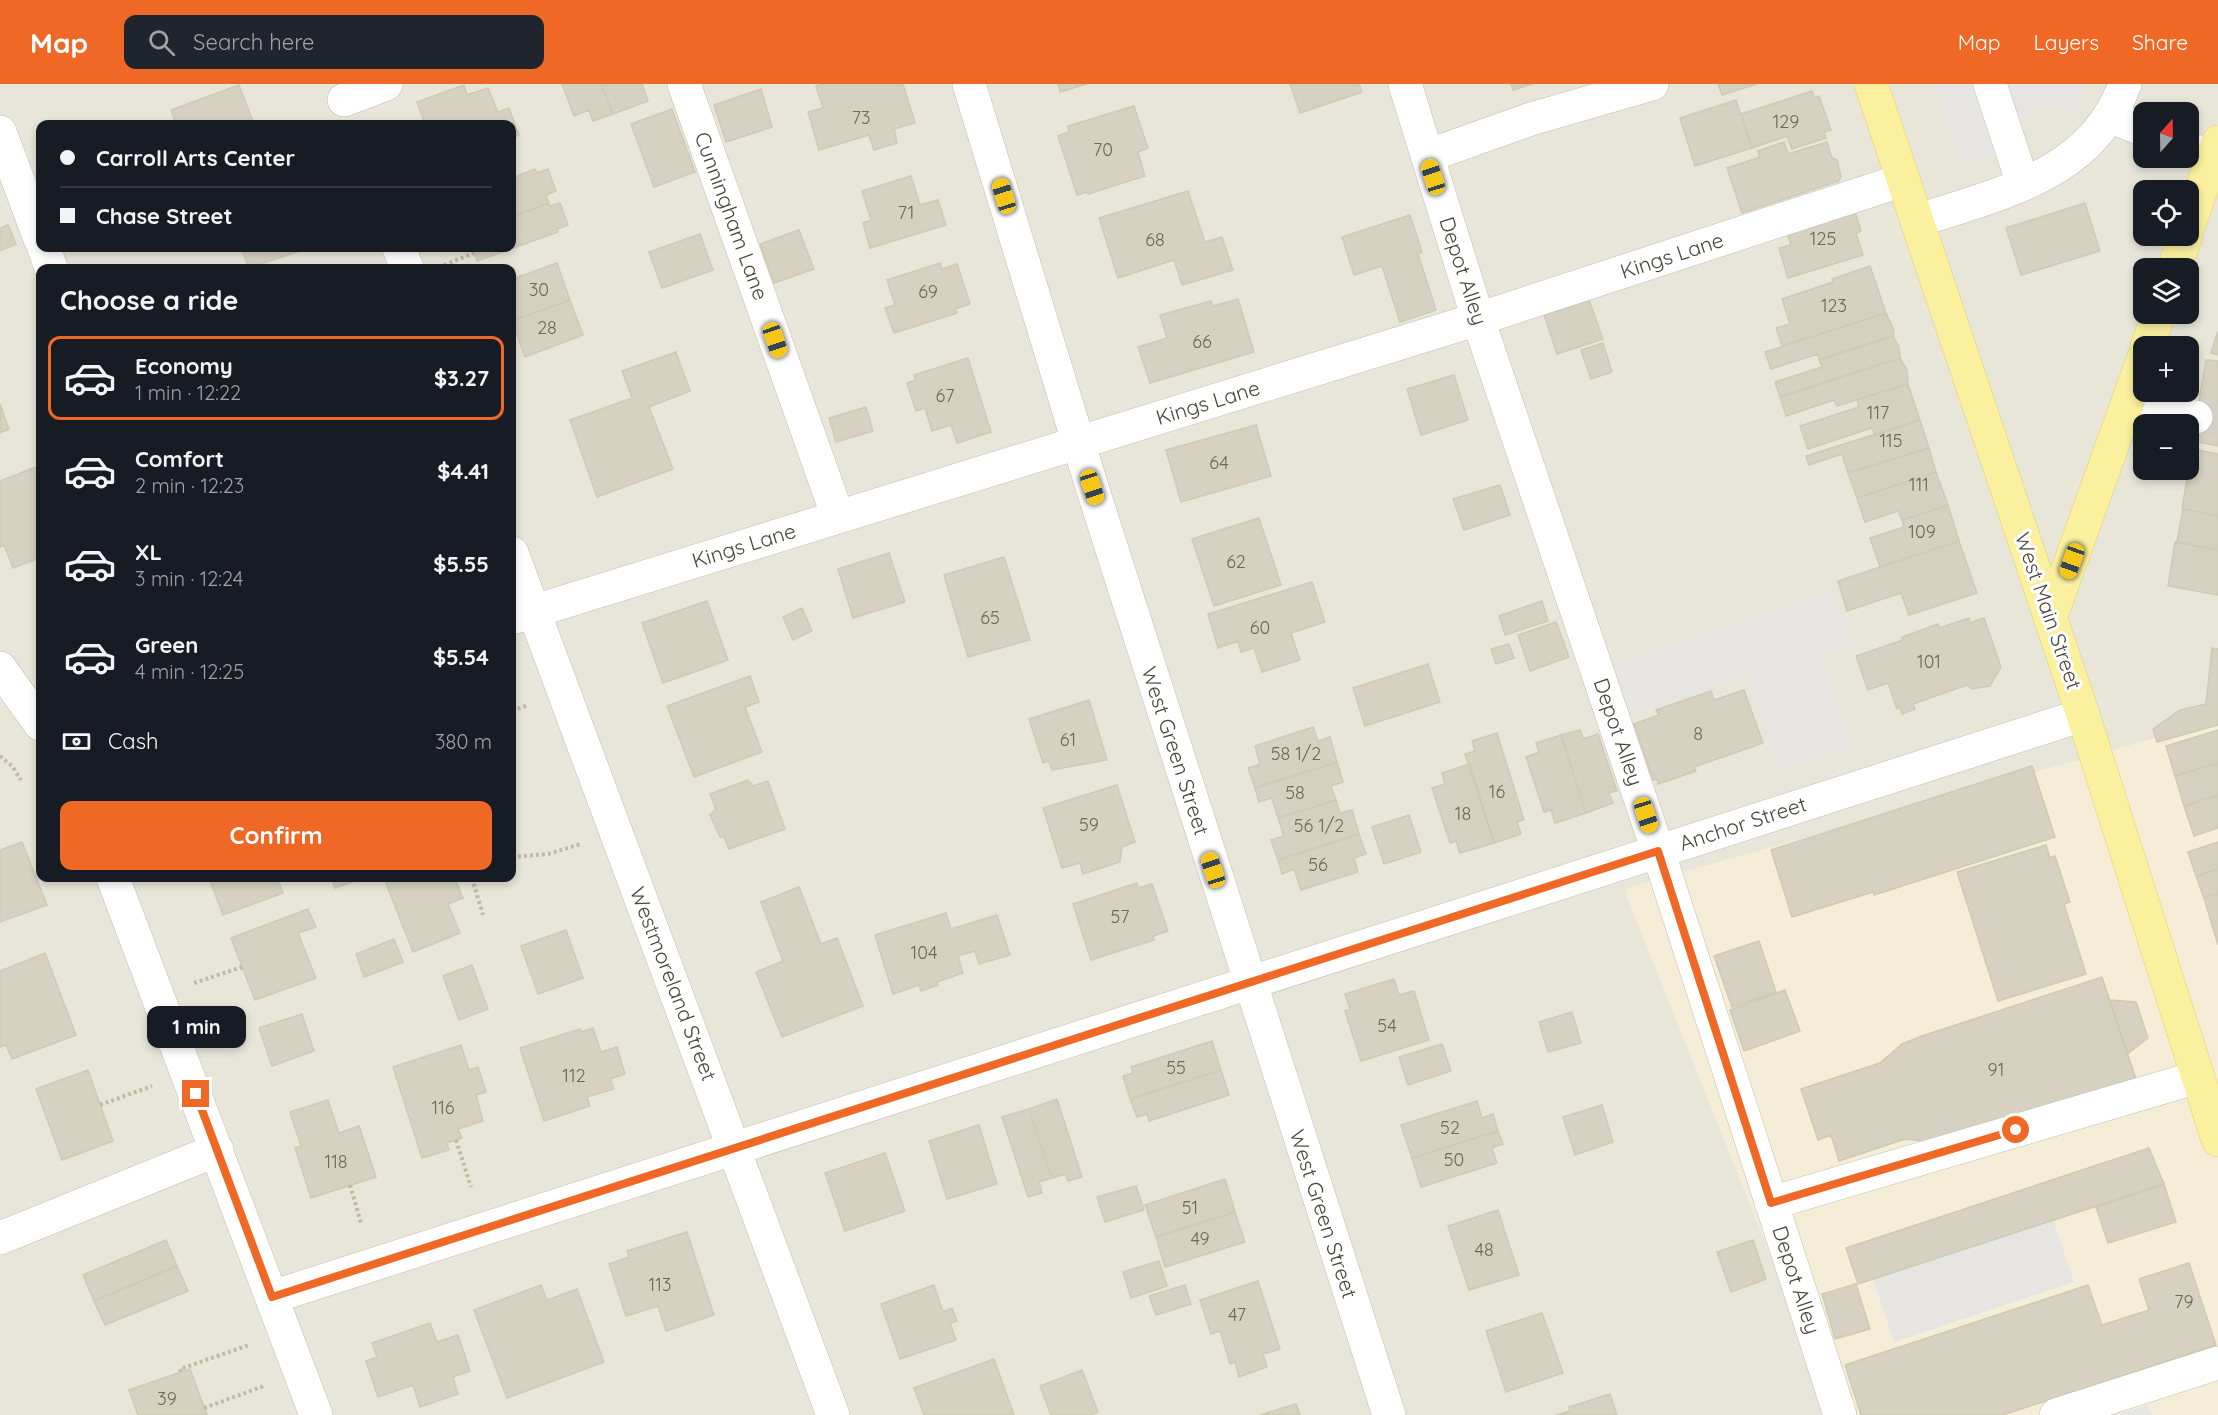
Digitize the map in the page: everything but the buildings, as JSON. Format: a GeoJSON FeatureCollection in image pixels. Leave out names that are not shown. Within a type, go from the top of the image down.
{"type":"FeatureCollection","features":[{"type":"Feature","properties":{"kind":"main road","name":"West Main Street"},"geometry":{"type":"LineString","coordinates":[[1871,84],[2083,715],[2218,1140]]}},
{"type":"Feature","properties":{"kind":"main road"},"geometry":{"type":"LineString","coordinates":[[2199,180],[2206,149]]}},
{"type":"Feature","properties":{"kind":"main road"},"geometry":{"type":"LineString","coordinates":[[2050,619],[2133,388]]}},
{"type":"Feature","properties":{"kind":"street"},"geometry":{"type":"LineString","coordinates":[[345,103],[386,84]]}},
{"type":"Feature","properties":{"kind":"street","name":"Cunningham Lane"},"geometry":{"type":"LineString","coordinates":[[684,84],[838,517]]}},
{"type":"Feature","properties":{"kind":"street","name":"West Green Street"},"geometry":{"type":"LineString","coordinates":[[969,84],[1248,983],[1389,1415]]}},
{"type":"Feature","properties":{"kind":"street","name":"Depot Alley"},"geometry":{"type":"LineString","coordinates":[[1405,84],[1478,318],[1658,851],[1840,1415]]}},
{"type":"Feature","properties":{"kind":"street"},"geometry":{"type":"LineString","coordinates":[[1427,156],[1531,118],[1652,84]]}},
{"type":"Feature","properties":{"kind":"street"},"geometry":{"type":"LineString","coordinates":[[1990,84],[2023,184]]}},
{"type":"Feature","properties":{"kind":"street"},"geometry":{"type":"LineString","coordinates":[[1917,221],[2023,184],[2080,152],[2111,117],[2125,84]]}},
{"type":"Feature","properties":{"kind":"street"},"geometry":{"type":"LineString","coordinates":[[2111,117],[2133,126]]}},
{"type":"Feature","properties":{"kind":"street"},"geometry":{"type":"LineString","coordinates":[[0,132],[36,228]]}},
{"type":"Feature","properties":{"kind":"street","name":"Kings Lane"},"geometry":{"type":"LineString","coordinates":[[522,615],[1079,444],[1903,180]]}},
{"type":"Feature","properties":{"kind":"street"},"geometry":{"type":"LineString","coordinates":[[2129,399],[2177,414]]}},
{"type":"Feature","properties":{"kind":"street","name":"Westmoreland Street"},"geometry":{"type":"LineString","coordinates":[[516,578],[522,615],[735,1148],[833,1415]]}},
{"type":"Feature","properties":{"kind":"street"},"geometry":{"type":"LineString","coordinates":[[0,668],[36,718]]}},
{"type":"Feature","properties":{"kind":"street","name":"Anchor Street"},"geometry":{"type":"LineString","coordinates":[[272,1297],[2083,715]]}},
{"type":"Feature","properties":{"kind":"street"},"geometry":{"type":"LineString","coordinates":[[115,882],[316,1415]]}},
{"type":"Feature","properties":{"kind":"street"},"geometry":{"type":"LineString","coordinates":[[1771,1203],[2198,1077]]}},
{"type":"Feature","properties":{"kind":"street"},"geometry":{"type":"LineString","coordinates":[[0,1238],[217,1150]]}},
{"type":"Feature","properties":{"kind":"street"},"geometry":{"type":"LineString","coordinates":[[2056,1415],[2218,1362]]}},
{"type":"Feature","properties":{"kind":"path"},"geometry":{"type":"LineString","coordinates":[[446,264],[474,253]]}},
{"type":"Feature","properties":{"kind":"path"},"geometry":{"type":"LineString","coordinates":[[516,709],[532,703]]}},
{"type":"Feature","properties":{"kind":"path"},"geometry":{"type":"LineString","coordinates":[[0,756],[12,766],[21,780]]}},
{"type":"Feature","properties":{"kind":"path"},"geometry":{"type":"LineString","coordinates":[[516,857],[548,854],[584,843]]}},
{"type":"Feature","properties":{"kind":"path"},"geometry":{"type":"LineString","coordinates":[[473,882],[483,915]]}},
{"type":"Feature","properties":{"kind":"path"},"geometry":{"type":"LineString","coordinates":[[194,983],[242,967]]}},
{"type":"Feature","properties":{"kind":"path"},"geometry":{"type":"LineString","coordinates":[[100,1106],[152,1086]]}},
{"type":"Feature","properties":{"kind":"path"},"geometry":{"type":"LineString","coordinates":[[456,1140],[471,1187]]}},
{"type":"Feature","properties":{"kind":"path"},"geometry":{"type":"LineString","coordinates":[[350,1185],[361,1222]]}},
{"type":"Feature","properties":{"kind":"path"},"geometry":{"type":"LineString","coordinates":[[181,1372],[180,1369],[249,1345]]}},
{"type":"Feature","properties":{"kind":"path"},"geometry":{"type":"LineString","coordinates":[[204,1408],[265,1386]]}},
{"type":"Feature","properties":{"kind":"shaded area"},"geometry":{"type":"Polygon","coordinates":[[[0,84],[2218,84],[2218,720],[1834,1415],[0,1415],[0,84]]]}},
{"type":"Feature","properties":{"kind":"shaded area"},"geometry":{"type":"Polygon","coordinates":[[[1935,84],[2087,84],[2076,115],[2041,102],[1992,156],[1961,165],[1935,84]]]}},
{"type":"Feature","properties":{"kind":"shaded area"},"geometry":{"type":"Polygon","coordinates":[[[1834,591],[1852,644],[1821,654],[1852,748],[1780,771],[1748,675],[1629,714],[1612,663],[1834,591]]]}},
{"type":"Feature","properties":{"kind":"shaded area"},"geometry":{"type":"Polygon","coordinates":[[[2218,720],[2218,1415],[1834,1415],[1624,889],[2218,720]]]}},
{"type":"Feature","properties":{"kind":"shaded area"},"geometry":{"type":"Polygon","coordinates":[[[2053,1220],[2074,1282],[1894,1342],[1873,1280],[2053,1220]]]}},
{"type":"Feature","properties":{"kind":"shaded area"},"geometry":{"type":"Polygon","coordinates":[[[2148,1405],[2152,1415],[2117,1415],[2148,1405]]]}},
{"type":"Feature","properties":{"kind":"tunnel"},"geometry":{"type":"LineString","coordinates":[[2199,417],[2218,420]]}},
{"type":"Feature","properties":{"kind":"route"},"geometry":{"type":"LineString","coordinates":[[196,1094],[272,1297],[1658,851],[1771,1203],[2016,1130]]}}]}
